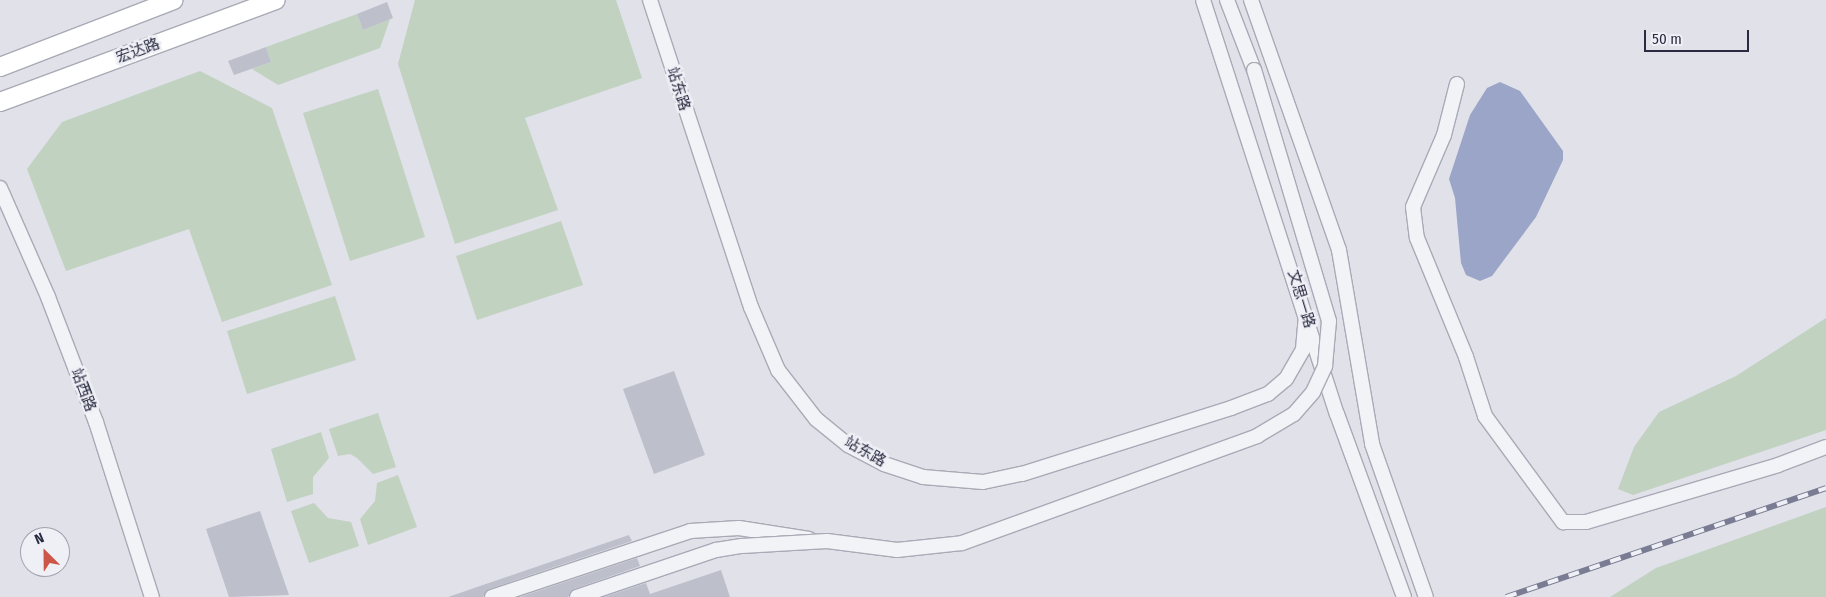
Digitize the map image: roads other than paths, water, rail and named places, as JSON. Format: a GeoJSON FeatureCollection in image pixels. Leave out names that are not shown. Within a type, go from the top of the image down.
{"type":"FeatureCollection","features":[{"type":"Feature","properties":{"kind":"main road"},"geometry":{"type":"LineString","coordinates":[[0,67],[174,0]]}},
{"type":"Feature","properties":{"kind":"main road","name":"宏达路"},"geometry":{"type":"LineString","coordinates":[[0,102],[276,0]]}},
{"type":"Feature","properties":{"kind":"street","name":"站东路"},"geometry":{"type":"LineString","coordinates":[[650,0],[746,292],[778,370],[816,419],[848,445],[884,464],[929,478],[983,482],[1022,474],[1231,408],[1268,394],[1286,379],[1303,350],[1306,317]]}},
{"type":"Feature","properties":{"kind":"street","name":"文思一路"},"geometry":{"type":"LineString","coordinates":[[1203,0],[1306,317],[1404,597]]}},
{"type":"Feature","properties":{"kind":"street"},"geometry":{"type":"LineString","coordinates":[[492,597],[690,531],[739,528],[897,550],[962,543],[1257,436],[1283,423],[1304,404],[1325,366],[1329,321],[1254,70],[1227,0]]}},
{"type":"Feature","properties":{"kind":"street"},"geometry":{"type":"LineString","coordinates":[[1251,0],[1339,250],[1372,444],[1426,597]]}},
{"type":"Feature","properties":{"kind":"street"},"geometry":{"type":"LineString","coordinates":[[1457,84],[1444,135],[1412,208],[1417,238],[1466,357],[1486,416],[1563,522],[1586,522],[1778,465],[1826,447]]}},
{"type":"Feature","properties":{"kind":"street","name":"站西路"},"geometry":{"type":"LineString","coordinates":[[0,188],[48,297],[96,422],[152,597]]}},
{"type":"Feature","properties":{"kind":"street"},"geometry":{"type":"LineString","coordinates":[[576,597],[716,550],[827,541]]}},
{"type":"Feature","properties":{"kind":"water"},"geometry":{"type":"Polygon","coordinates":[[[1500,82],[1520,91],[1563,151],[1563,160],[1536,217],[1492,276],[1480,281],[1466,275],[1461,263],[1455,198],[1449,179],[1470,115],[1487,88],[1500,82]]]}},
{"type":"Feature","properties":{"kind":"railway"},"geometry":{"type":"LineString","coordinates":[[1506,597],[1826,488]]}}]}
